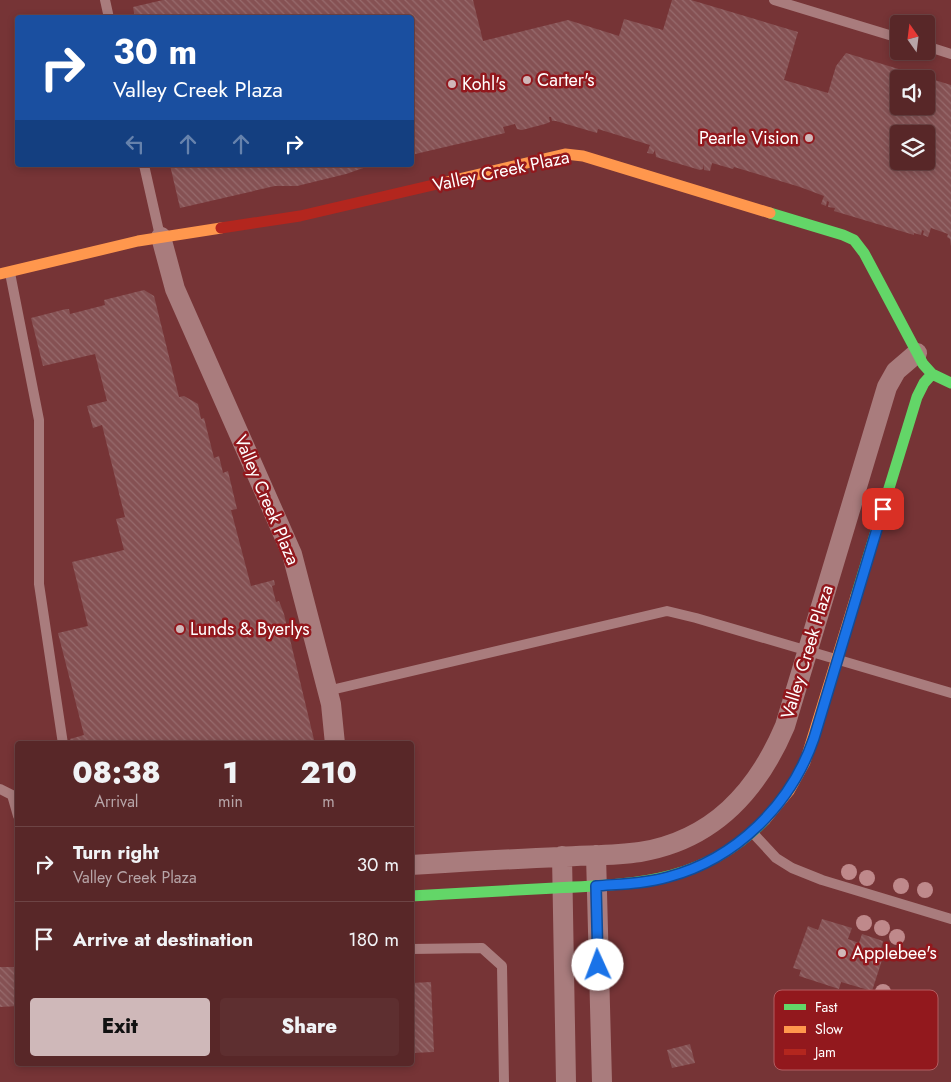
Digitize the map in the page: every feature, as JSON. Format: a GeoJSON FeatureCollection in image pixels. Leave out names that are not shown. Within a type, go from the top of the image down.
{"type":"FeatureCollection","features":[{"type":"Feature","properties":{"kind":"street","name":"Valley Creek Plaza"},"geometry":{"type":"LineString","coordinates":[[5,273],[161,237],[285,219],[556,155],[576,154],[849,237],[864,253],[918,353],[932,374],[924,383],[917,397],[805,762],[786,795],[751,831],[731,848],[691,869],[644,882],[414,896]]}},
{"type":"Feature","properties":{"kind":"street","name":"Valley Creek Plaza"},"geometry":{"type":"LineString","coordinates":[[161,237],[175,290],[292,554],[327,691],[332,713],[335,741]]}},
{"type":"Feature","properties":{"kind":"street","name":"Valley Creek Plaza"},"geometry":{"type":"LineString","coordinates":[[414,865],[638,852],[680,841],[704,828],[746,794],[773,753],[785,726],[887,388],[896,371],[918,353]]}},
{"type":"Feature","properties":{"kind":"street"},"geometry":{"type":"LineString","coordinates":[[932,374],[951,383]]}},
{"type":"Feature","properties":{"kind":"street"},"geometry":{"type":"LineString","coordinates":[[596,855],[602,1082]]}},
{"type":"Feature","properties":{"kind":"street"},"geometry":{"type":"LineString","coordinates":[[562,856],[566,1082]]}},
{"type":"Feature","properties":{"kind":"lane"},"geometry":{"type":"LineString","coordinates":[[105,0],[108,15]]}},
{"type":"Feature","properties":{"kind":"lane"},"geometry":{"type":"LineString","coordinates":[[774,0],[890,35]]}},
{"type":"Feature","properties":{"kind":"lane"},"geometry":{"type":"LineString","coordinates":[[935,49],[951,54]]}},
{"type":"Feature","properties":{"kind":"lane"},"geometry":{"type":"LineString","coordinates":[[144,167],[161,237]]}},
{"type":"Feature","properties":{"kind":"lane"},"geometry":{"type":"LineString","coordinates":[[5,273],[39,420],[38,584],[63,741]]}},
{"type":"Feature","properties":{"kind":"lane"},"geometry":{"type":"LineString","coordinates":[[327,691],[664,611],[696,618],[808,650],[951,694]]}},
{"type":"Feature","properties":{"kind":"lane"},"geometry":{"type":"LineString","coordinates":[[0,789],[12,795],[15,806]]}},
{"type":"Feature","properties":{"kind":"lane"},"geometry":{"type":"LineString","coordinates":[[751,831],[776,858],[792,868],[822,880],[951,919]]}},
{"type":"Feature","properties":{"kind":"lane"},"geometry":{"type":"LineString","coordinates":[[414,949],[482,948],[502,966],[504,1082]]}},
{"type":"Feature","properties":{"kind":"building"},"geometry":{"type":"Polygon","coordinates":[[[163,0],[473,0],[483,41],[568,20],[619,36],[624,19],[663,30],[672,0],[691,0],[798,32],[784,80],[828,93],[836,66],[846,53],[902,70],[890,70],[890,115],[935,115],[935,80],[951,85],[951,246],[950,239],[947,237],[948,234],[931,228],[928,237],[923,235],[924,231],[922,230],[921,235],[914,233],[914,235],[834,211],[835,208],[828,207],[829,202],[827,201],[826,206],[821,204],[824,196],[800,187],[734,167],[733,169],[712,163],[710,171],[704,170],[704,164],[703,169],[700,170],[656,157],[655,150],[653,154],[647,153],[650,145],[598,129],[597,133],[552,121],[551,117],[549,117],[550,122],[545,124],[522,130],[517,129],[515,124],[503,127],[505,133],[414,154],[414,15],[134,15],[133,7],[163,0]]]}},
{"type":"Feature","properties":{"kind":"building"},"geometry":{"type":"Polygon","coordinates":[[[170,167],[366,167],[297,186],[275,186],[180,208],[170,167]]]}},
{"type":"Feature","properties":{"kind":"building","name":"Lunds & Byerlys"},"geometry":{"type":"Polygon","coordinates":[[[144,290],[154,296],[179,397],[184,396],[198,404],[201,419],[204,418],[214,458],[219,456],[223,473],[228,471],[237,509],[231,510],[251,586],[274,580],[275,585],[272,586],[276,602],[279,601],[284,614],[314,741],[70,741],[70,739],[84,735],[58,633],[88,626],[72,562],[124,550],[116,519],[125,517],[102,425],[93,428],[87,406],[107,401],[95,354],[43,366],[31,318],[66,309],[69,309],[70,314],[105,305],[104,300],[144,290]]]}},
{"type":"Feature","properties":{"kind":"building","name":"Applebee's"},"geometry":{"type":"Polygon","coordinates":[[[822,919],[852,928],[848,939],[859,943],[862,934],[883,941],[881,949],[885,951],[872,990],[841,982],[839,989],[799,976],[801,970],[793,968],[808,926],[818,930],[822,919]]]}},
{"type":"Feature","properties":{"kind":"building"},"geometry":{"type":"Polygon","coordinates":[[[0,967],[15,967],[15,1006],[0,1007],[0,967]]]}},
{"type":"Feature","properties":{"kind":"building"},"geometry":{"type":"Polygon","coordinates":[[[431,982],[434,1052],[414,1053],[414,983],[431,982]]]}},
{"type":"Feature","properties":{"kind":"building"},"geometry":{"type":"Polygon","coordinates":[[[690,1044],[695,1063],[672,1068],[667,1050],[690,1044]]]}},
{"type":"Feature","properties":{"kind":"traffic: fast"},"geometry":{"type":"LineString","coordinates":[[770,213],[854,240],[864,253],[923,364],[932,374],[951,383]]}},
{"type":"Feature","properties":{"kind":"traffic: fast"},"geometry":{"type":"LineString","coordinates":[[856,596],[917,397],[924,383],[932,374]]}},
{"type":"Feature","properties":{"kind":"traffic: fast"},"geometry":{"type":"LineString","coordinates":[[414,896],[614,885],[668,876],[718,857],[742,841],[765,820]]}},
{"type":"Feature","properties":{"kind":"traffic: slow"},"geometry":{"type":"LineString","coordinates":[[446,182],[565,154],[583,156],[770,213]]}},
{"type":"Feature","properties":{"kind":"traffic: slow"},"geometry":{"type":"LineString","coordinates":[[0,274],[138,241],[221,228]]}},
{"type":"Feature","properties":{"kind":"traffic: slow"},"geometry":{"type":"LineString","coordinates":[[765,820],[789,791],[805,762],[856,596]]}},
{"type":"Feature","properties":{"kind":"traffic: jam"},"geometry":{"type":"LineString","coordinates":[[221,228],[300,216],[446,182]]}},
{"type":"Feature","properties":{"kind":"place","name":"Carter's"},"geometry":{"type":"Point","coordinates":[527,80]}},
{"type":"Feature","properties":{"kind":"place","name":"Kohl's"},"geometry":{"type":"Point","coordinates":[452,84]}},
{"type":"Feature","properties":{"kind":"place","name":"Pearle Vision"},"geometry":{"type":"Point","coordinates":[809,138]}},
{"type":"Feature","properties":{"kind":"place","name":"Lunds & Byerlys"},"geometry":{"type":"Point","coordinates":[180,629]}},
{"type":"Feature","properties":{"kind":"place","name":"Applebee's"},"geometry":{"type":"Point","coordinates":[842,953]}},
{"type":"Feature","properties":{"kind":"route"},"geometry":{"type":"LineString","coordinates":[[598,965],[596,886],[644,882],[668,877],[715,858],[731,848],[770,815],[786,795],[805,762],[814,738],[883,509]]}}]}
